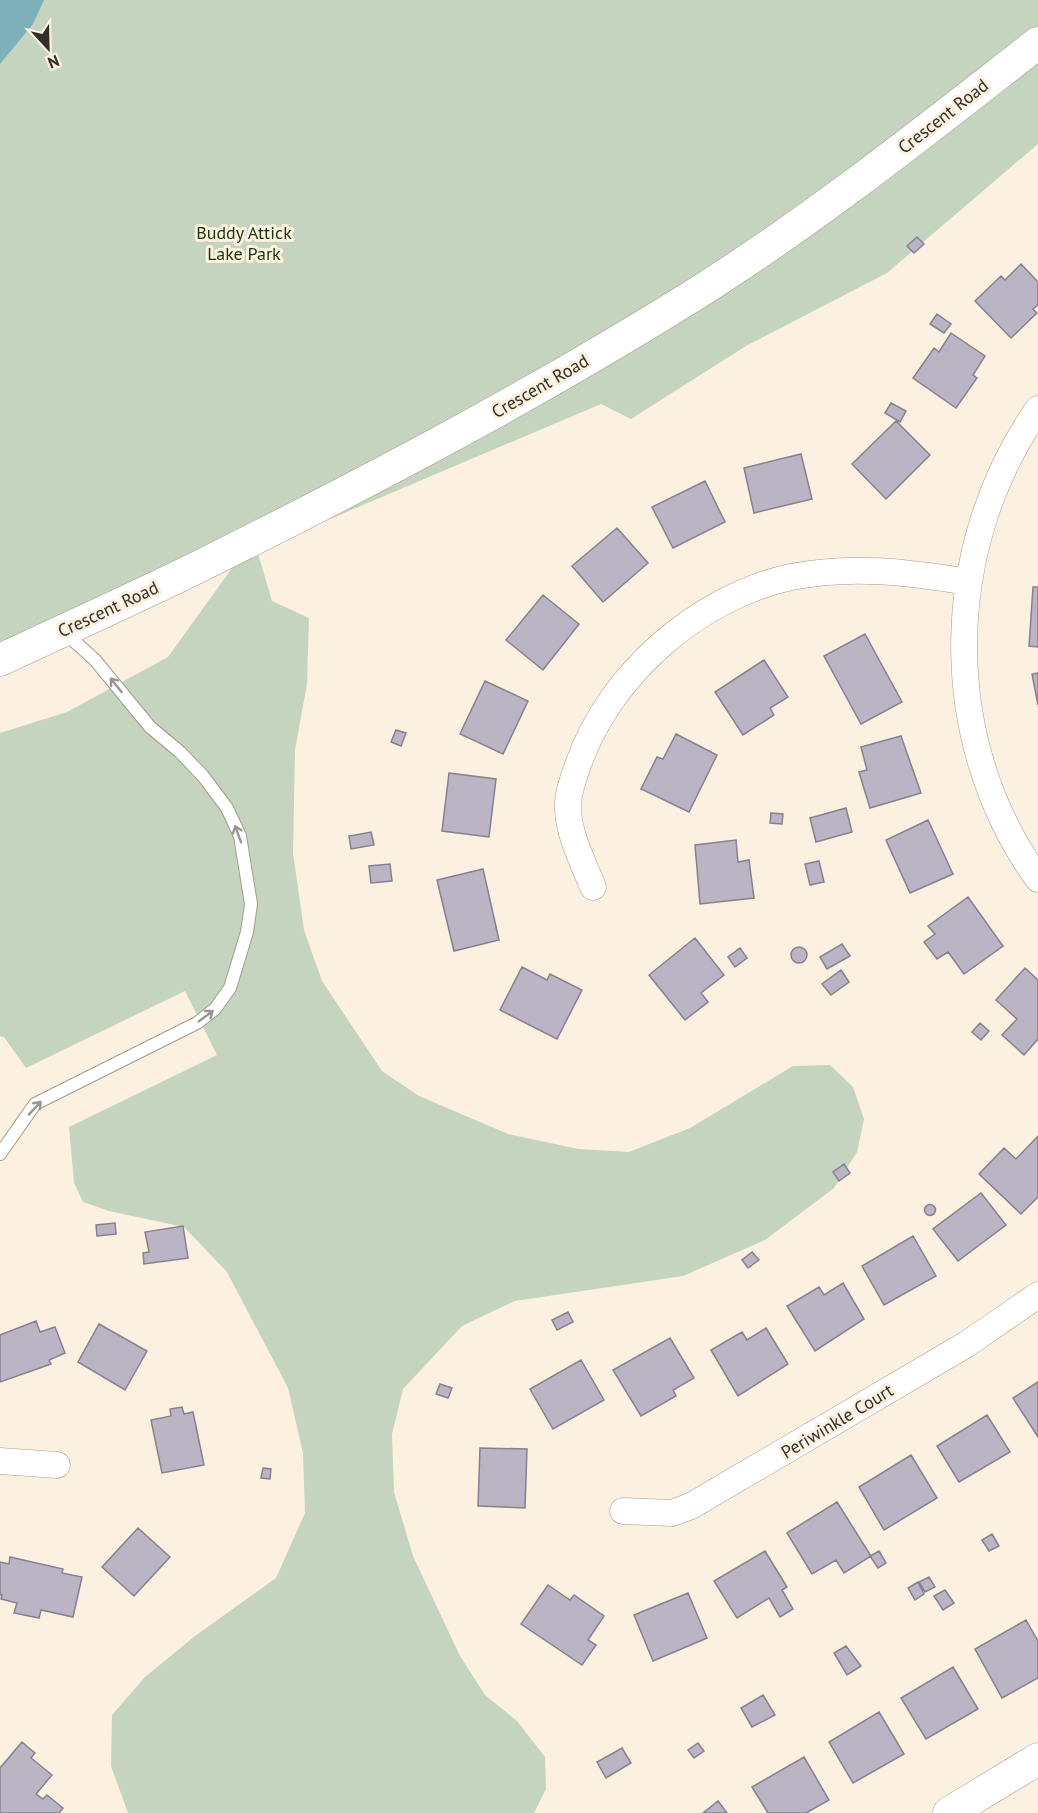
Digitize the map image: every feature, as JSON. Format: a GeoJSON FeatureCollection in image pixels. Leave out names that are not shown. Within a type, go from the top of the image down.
{"type":"FeatureCollection","features":[{"type":"Feature","properties":{"kind":"street","name":"Crescent Road"},"geometry":{"type":"LineString","coordinates":[[0,660],[323,504],[483,419],[606,348],[792,230],[1038,43]]}},
{"type":"Feature","properties":{"kind":"street"},"geometry":{"type":"LineString","coordinates":[[1038,409],[1020,435],[1003,468],[977,540],[968,582],[962,628],[964,677],[971,727],[980,759],[1001,814],[1038,879]]}},
{"type":"Feature","properties":{"kind":"street"},"geometry":{"type":"LineString","coordinates":[[593,887],[569,824],[568,806],[584,747],[617,691],[648,657],[676,634],[704,613],[737,596],[762,585],[800,576],[848,569],[885,570],[968,582]]}},
{"type":"Feature","properties":{"kind":"street","name":"Periwinkle Court"},"geometry":{"type":"LineString","coordinates":[[623,1511],[672,1513],[691,1506],[967,1344],[1038,1295]]}},
{"type":"Feature","properties":{"kind":"street"},"geometry":{"type":"LineString","coordinates":[[0,1461],[57,1465]]}},
{"type":"Feature","properties":{"kind":"street"},"geometry":{"type":"LineString","coordinates":[[949,1813],[1038,1759]]}},
{"type":"Feature","properties":{"kind":"lane"},"geometry":{"type":"LineString","coordinates":[[0,1154],[35,1104],[197,1023],[214,1009],[230,988],[247,932],[252,904],[240,836],[227,808],[203,776],[180,752],[150,727],[95,660],[62,630]]}},
{"type":"Feature","properties":{"kind":"green space","name":"Buddy Attick Lake Park"},"geometry":{"type":"Polygon","coordinates":[[[0,0],[1038,0],[1038,144],[887,273],[746,346],[631,419],[601,404],[257,550],[272,601],[309,618],[307,684],[295,750],[293,853],[304,930],[322,981],[382,1071],[419,1096],[508,1134],[578,1149],[629,1152],[690,1128],[793,1066],[830,1065],[853,1087],[864,1119],[857,1152],[834,1188],[765,1240],[683,1276],[515,1301],[462,1326],[403,1389],[392,1434],[394,1492],[413,1556],[460,1656],[485,1695],[517,1721],[545,1757],[546,1789],[534,1813],[128,1813],[111,1766],[112,1715],[145,1677],[195,1636],[276,1578],[305,1513],[303,1453],[288,1388],[227,1272],[184,1227],[109,1211],[83,1202],[74,1183],[69,1127],[217,1055],[185,991],[26,1068],[4,1037],[0,1036],[0,733],[67,712],[168,657],[240,557],[0,658],[0,0]]]}},
{"type":"Feature","properties":{"kind":"water"},"geometry":{"type":"Polygon","coordinates":[[[0,0],[44,0],[33,24],[0,64],[0,0]]]}},
{"type":"Feature","properties":{"kind":"building"},"geometry":{"type":"Polygon","coordinates":[[[917,237],[924,244],[914,253],[907,246],[917,237]]]}},
{"type":"Feature","properties":{"kind":"building"},"geometry":{"type":"Polygon","coordinates":[[[1021,264],[1038,282],[1038,305],[1033,309],[1037,313],[1011,338],[975,301],[1001,276],[1005,280],[1021,264]]]}},
{"type":"Feature","properties":{"kind":"building"},"geometry":{"type":"Polygon","coordinates":[[[937,314],[951,324],[944,333],[930,324],[937,314]]]}},
{"type":"Feature","properties":{"kind":"building"},"geometry":{"type":"Polygon","coordinates":[[[951,333],[985,356],[973,375],[977,378],[956,408],[913,378],[934,348],[939,352],[951,333]]]}},
{"type":"Feature","properties":{"kind":"building"},"geometry":{"type":"Polygon","coordinates":[[[891,403],[906,411],[900,422],[885,413],[891,403]]]}},
{"type":"Feature","properties":{"kind":"building"},"geometry":{"type":"Polygon","coordinates":[[[896,421],[930,455],[886,499],[852,464],[896,421]]]}},
{"type":"Feature","properties":{"kind":"building"},"geometry":{"type":"Polygon","coordinates":[[[801,454],[812,499],[754,513],[744,468],[801,454]]]}},
{"type":"Feature","properties":{"kind":"building"},"geometry":{"type":"Polygon","coordinates":[[[705,481],[725,522],[673,548],[652,507],[705,481]]]}},
{"type":"Feature","properties":{"kind":"building"},"geometry":{"type":"Polygon","coordinates":[[[617,528],[648,563],[603,602],[572,566],[617,528]]]}},
{"type":"Feature","properties":{"kind":"building"},"geometry":{"type":"Polygon","coordinates":[[[1033,587],[1038,587],[1038,647],[1029,646],[1033,587]]]}},
{"type":"Feature","properties":{"kind":"building"},"geometry":{"type":"Polygon","coordinates":[[[543,595],[579,624],[543,670],[506,640],[543,595]]]}},
{"type":"Feature","properties":{"kind":"building"},"geometry":{"type":"Polygon","coordinates":[[[865,634],[902,702],[861,724],[824,656],[865,634]]]}},
{"type":"Feature","properties":{"kind":"building"},"geometry":{"type":"Polygon","coordinates":[[[764,660],[788,697],[770,708],[774,715],[743,735],[715,692],[764,660]]]}},
{"type":"Feature","properties":{"kind":"building"},"geometry":{"type":"Polygon","coordinates":[[[1038,673],[1038,705],[1032,674],[1038,673]]]}},
{"type":"Feature","properties":{"kind":"building"},"geometry":{"type":"Polygon","coordinates":[[[485,681],[528,701],[503,754],[460,734],[485,681]]]}},
{"type":"Feature","properties":{"kind":"building"},"geometry":{"type":"Polygon","coordinates":[[[396,730],[406,733],[401,746],[391,742],[396,730]]]}},
{"type":"Feature","properties":{"kind":"building"},"geometry":{"type":"Polygon","coordinates":[[[676,734],[717,755],[689,812],[641,789],[657,757],[663,759],[676,734]]]}},
{"type":"Feature","properties":{"kind":"building"},"geometry":{"type":"Polygon","coordinates":[[[901,736],[921,793],[870,808],[859,772],[867,770],[861,747],[901,736]]]}},
{"type":"Feature","properties":{"kind":"building"},"geometry":{"type":"Polygon","coordinates":[[[449,773],[496,779],[489,837],[442,831],[449,773]]]}},
{"type":"Feature","properties":{"kind":"building"},"geometry":{"type":"Polygon","coordinates":[[[846,808],[852,832],[816,842],[810,818],[846,808]]]}},
{"type":"Feature","properties":{"kind":"building"},"geometry":{"type":"Polygon","coordinates":[[[771,813],[783,814],[782,824],[770,823],[771,813]]]}},
{"type":"Feature","properties":{"kind":"building"},"geometry":{"type":"Polygon","coordinates":[[[928,820],[953,874],[910,893],[886,840],[928,820]]]}},
{"type":"Feature","properties":{"kind":"building"},"geometry":{"type":"Polygon","coordinates":[[[371,832],[374,845],[351,849],[349,836],[371,832]]]}},
{"type":"Feature","properties":{"kind":"building"},"geometry":{"type":"Polygon","coordinates":[[[736,840],[738,862],[749,860],[754,898],[700,904],[695,845],[736,840]]]}},
{"type":"Feature","properties":{"kind":"building"},"geometry":{"type":"Polygon","coordinates":[[[819,861],[824,882],[810,885],[805,864],[819,861]]]}},
{"type":"Feature","properties":{"kind":"building"},"geometry":{"type":"Polygon","coordinates":[[[390,864],[392,881],[371,883],[369,866],[390,864]]]}},
{"type":"Feature","properties":{"kind":"building"},"geometry":{"type":"Polygon","coordinates":[[[483,869],[499,940],[454,951],[437,880],[483,869]]]}},
{"type":"Feature","properties":{"kind":"building"},"geometry":{"type":"Polygon","coordinates":[[[968,897],[1003,946],[964,974],[948,952],[937,959],[924,942],[935,934],[928,926],[968,897]]]}},
{"type":"Feature","properties":{"kind":"building"},"geometry":{"type":"Polygon","coordinates":[[[695,938],[724,975],[701,993],[708,1002],[685,1020],[649,975],[695,938]]]}},
{"type":"Feature","properties":{"kind":"building"},"geometry":{"type":"Polygon","coordinates":[[[842,944],[850,956],[827,969],[820,957],[842,944]]]}},
{"type":"Feature","properties":{"kind":"building"},"geometry":{"type":"Polygon","coordinates":[[[796,947],[802,947],[807,955],[805,961],[796,963],[791,958],[791,952],[796,947]]]}},
{"type":"Feature","properties":{"kind":"building"},"geometry":{"type":"Polygon","coordinates":[[[740,948],[747,958],[735,967],[728,957],[740,948]]]}},
{"type":"Feature","properties":{"kind":"building"},"geometry":{"type":"Polygon","coordinates":[[[522,967],[547,980],[550,974],[582,990],[557,1039],[500,1010],[522,967]]]}},
{"type":"Feature","properties":{"kind":"building"},"geometry":{"type":"Polygon","coordinates":[[[1025,968],[1038,980],[1038,1039],[1024,1055],[1002,1035],[1017,1019],[996,1000],[1025,968]]]}},
{"type":"Feature","properties":{"kind":"building"},"geometry":{"type":"Polygon","coordinates":[[[841,970],[849,982],[831,995],[822,984],[841,970]]]}},
{"type":"Feature","properties":{"kind":"building"},"geometry":{"type":"Polygon","coordinates":[[[980,1023],[989,1031],[981,1040],[972,1032],[980,1023]]]}},
{"type":"Feature","properties":{"kind":"building"},"geometry":{"type":"Polygon","coordinates":[[[1038,1136],[1038,1197],[1021,1214],[979,1174],[1004,1148],[1016,1159],[1038,1136]]]}},
{"type":"Feature","properties":{"kind":"building"},"geometry":{"type":"Polygon","coordinates":[[[844,1164],[850,1173],[839,1181],[833,1172],[844,1164]]]}},
{"type":"Feature","properties":{"kind":"building"},"geometry":{"type":"Polygon","coordinates":[[[981,1193],[1006,1225],[958,1261],[933,1229],[981,1193]]]}},
{"type":"Feature","properties":{"kind":"building"},"geometry":{"type":"Polygon","coordinates":[[[930,1204],[936,1210],[930,1216],[924,1210],[930,1204]]]}},
{"type":"Feature","properties":{"kind":"building"},"geometry":{"type":"Polygon","coordinates":[[[115,1223],[116,1234],[97,1236],[96,1225],[115,1223]]]}},
{"type":"Feature","properties":{"kind":"building"},"geometry":{"type":"Polygon","coordinates":[[[183,1226],[188,1258],[144,1264],[143,1253],[149,1252],[145,1232],[183,1226]]]}},
{"type":"Feature","properties":{"kind":"building"},"geometry":{"type":"Polygon","coordinates":[[[913,1236],[936,1276],[884,1305],[862,1266],[913,1236]]]}},
{"type":"Feature","properties":{"kind":"building"},"geometry":{"type":"Polygon","coordinates":[[[752,1252],[759,1260],[748,1268],[742,1260],[752,1252]]]}},
{"type":"Feature","properties":{"kind":"building"},"geometry":{"type":"Polygon","coordinates":[[[843,1283],[864,1319],[815,1351],[787,1306],[819,1287],[824,1295],[843,1283]]]}},
{"type":"Feature","properties":{"kind":"building"},"geometry":{"type":"Polygon","coordinates":[[[568,1312],[573,1322],[557,1330],[552,1320],[568,1312]]]}},
{"type":"Feature","properties":{"kind":"building"},"geometry":{"type":"Polygon","coordinates":[[[36,1321],[40,1332],[55,1327],[65,1353],[49,1360],[51,1364],[0,1382],[0,1335],[36,1321]]]}},
{"type":"Feature","properties":{"kind":"building"},"geometry":{"type":"Polygon","coordinates":[[[99,1324],[147,1351],[125,1390],[78,1362],[99,1324]]]}},
{"type":"Feature","properties":{"kind":"building"},"geometry":{"type":"Polygon","coordinates":[[[766,1328],[788,1364],[738,1396],[711,1350],[742,1332],[747,1340],[766,1328]]]}},
{"type":"Feature","properties":{"kind":"building"},"geometry":{"type":"Polygon","coordinates":[[[670,1338],[694,1378],[673,1390],[676,1396],[641,1416],[613,1370],[670,1338]]]}},
{"type":"Feature","properties":{"kind":"building"},"geometry":{"type":"Polygon","coordinates":[[[581,1360],[604,1400],[553,1429],[530,1389],[581,1360]]]}},
{"type":"Feature","properties":{"kind":"building"},"geometry":{"type":"Polygon","coordinates":[[[1038,1382],[1038,1437],[1013,1398],[1038,1382]]]}},
{"type":"Feature","properties":{"kind":"building"},"geometry":{"type":"Polygon","coordinates":[[[440,1384],[452,1388],[448,1398],[436,1394],[440,1384]]]}},
{"type":"Feature","properties":{"kind":"building"},"geometry":{"type":"Polygon","coordinates":[[[182,1407],[184,1414],[193,1412],[204,1465],[162,1473],[151,1420],[171,1416],[170,1409],[182,1407]]]}},
{"type":"Feature","properties":{"kind":"building"},"geometry":{"type":"Polygon","coordinates":[[[987,1415],[1010,1452],[959,1482],[937,1446],[987,1415]]]}},
{"type":"Feature","properties":{"kind":"building"},"geometry":{"type":"Polygon","coordinates":[[[480,1448],[527,1449],[525,1508],[478,1506],[480,1448]]]}},
{"type":"Feature","properties":{"kind":"building"},"geometry":{"type":"Polygon","coordinates":[[[911,1455],[937,1498],[884,1530],[859,1487],[911,1455]]]}},
{"type":"Feature","properties":{"kind":"building"},"geometry":{"type":"Polygon","coordinates":[[[263,1468],[271,1469],[270,1479],[261,1478],[263,1468]]]}},
{"type":"Feature","properties":{"kind":"building"},"geometry":{"type":"Polygon","coordinates":[[[837,1502],[871,1556],[844,1573],[836,1560],[812,1574],[787,1533],[837,1502]]]}},
{"type":"Feature","properties":{"kind":"building"},"geometry":{"type":"Polygon","coordinates":[[[138,1528],[170,1557],[134,1596],[102,1567],[138,1528]]]}},
{"type":"Feature","properties":{"kind":"building"},"geometry":{"type":"Polygon","coordinates":[[[992,1534],[999,1546],[989,1551],[982,1540],[992,1534]]]}},
{"type":"Feature","properties":{"kind":"building"},"geometry":{"type":"Polygon","coordinates":[[[765,1551],[787,1587],[782,1590],[793,1609],[780,1617],[769,1598],[737,1618],[714,1581],[765,1551]]]}},
{"type":"Feature","properties":{"kind":"building"},"geometry":{"type":"Polygon","coordinates":[[[879,1551],[886,1563],[878,1568],[870,1556],[879,1551]]]}},
{"type":"Feature","properties":{"kind":"building"},"geometry":{"type":"Polygon","coordinates":[[[10,1557],[63,1569],[62,1573],[82,1577],[73,1617],[41,1610],[39,1618],[14,1613],[17,1603],[1,1599],[2,1595],[0,1595],[0,1562],[9,1564],[10,1557]]]}},
{"type":"Feature","properties":{"kind":"building"},"geometry":{"type":"Polygon","coordinates":[[[929,1577],[935,1587],[925,1592],[919,1582],[929,1577]]]}},
{"type":"Feature","properties":{"kind":"building"},"geometry":{"type":"Polygon","coordinates":[[[918,1582],[924,1594],[915,1600],[908,1588],[918,1582]]]}},
{"type":"Feature","properties":{"kind":"building"},"geometry":{"type":"Polygon","coordinates":[[[548,1585],[570,1600],[574,1595],[604,1616],[588,1640],[596,1645],[582,1665],[521,1624],[548,1585]]]}},
{"type":"Feature","properties":{"kind":"building"},"geometry":{"type":"Polygon","coordinates":[[[945,1590],[954,1603],[943,1610],[934,1596],[945,1590]]]}},
{"type":"Feature","properties":{"kind":"building"},"geometry":{"type":"Polygon","coordinates":[[[688,1593],[707,1638],[653,1661],[634,1615],[688,1593]]]}},
{"type":"Feature","properties":{"kind":"building"},"geometry":{"type":"Polygon","coordinates":[[[1026,1620],[1038,1641],[1038,1678],[1002,1698],[975,1649],[1026,1620]]]}},
{"type":"Feature","properties":{"kind":"building"},"geometry":{"type":"Polygon","coordinates":[[[846,1646],[861,1666],[847,1675],[834,1653],[846,1646]]]}},
{"type":"Feature","properties":{"kind":"building"},"geometry":{"type":"Polygon","coordinates":[[[953,1667],[978,1709],[926,1739],[901,1698],[953,1667]]]}},
{"type":"Feature","properties":{"kind":"building"},"geometry":{"type":"Polygon","coordinates":[[[763,1695],[775,1715],[752,1727],[741,1708],[763,1695]]]}},
{"type":"Feature","properties":{"kind":"building"},"geometry":{"type":"Polygon","coordinates":[[[879,1712],[904,1754],[853,1783],[829,1742],[879,1712]]]}},
{"type":"Feature","properties":{"kind":"building"},"geometry":{"type":"Polygon","coordinates":[[[22,1742],[35,1753],[31,1758],[52,1775],[36,1794],[43,1799],[47,1795],[63,1808],[59,1813],[0,1813],[0,1768],[22,1742]]]}},
{"type":"Feature","properties":{"kind":"building"},"geometry":{"type":"Polygon","coordinates":[[[698,1743],[704,1751],[694,1758],[688,1750],[698,1743]]]}},
{"type":"Feature","properties":{"kind":"building"},"geometry":{"type":"Polygon","coordinates":[[[622,1748],[631,1763],[606,1778],[597,1762],[622,1748]]]}},
{"type":"Feature","properties":{"kind":"building"},"geometry":{"type":"Polygon","coordinates":[[[804,1757],[829,1800],[806,1813],[768,1813],[752,1787],[804,1757]]]}},
{"type":"Feature","properties":{"kind":"building"},"geometry":{"type":"Polygon","coordinates":[[[718,1801],[727,1813],[703,1813],[718,1801]]]}}]}
